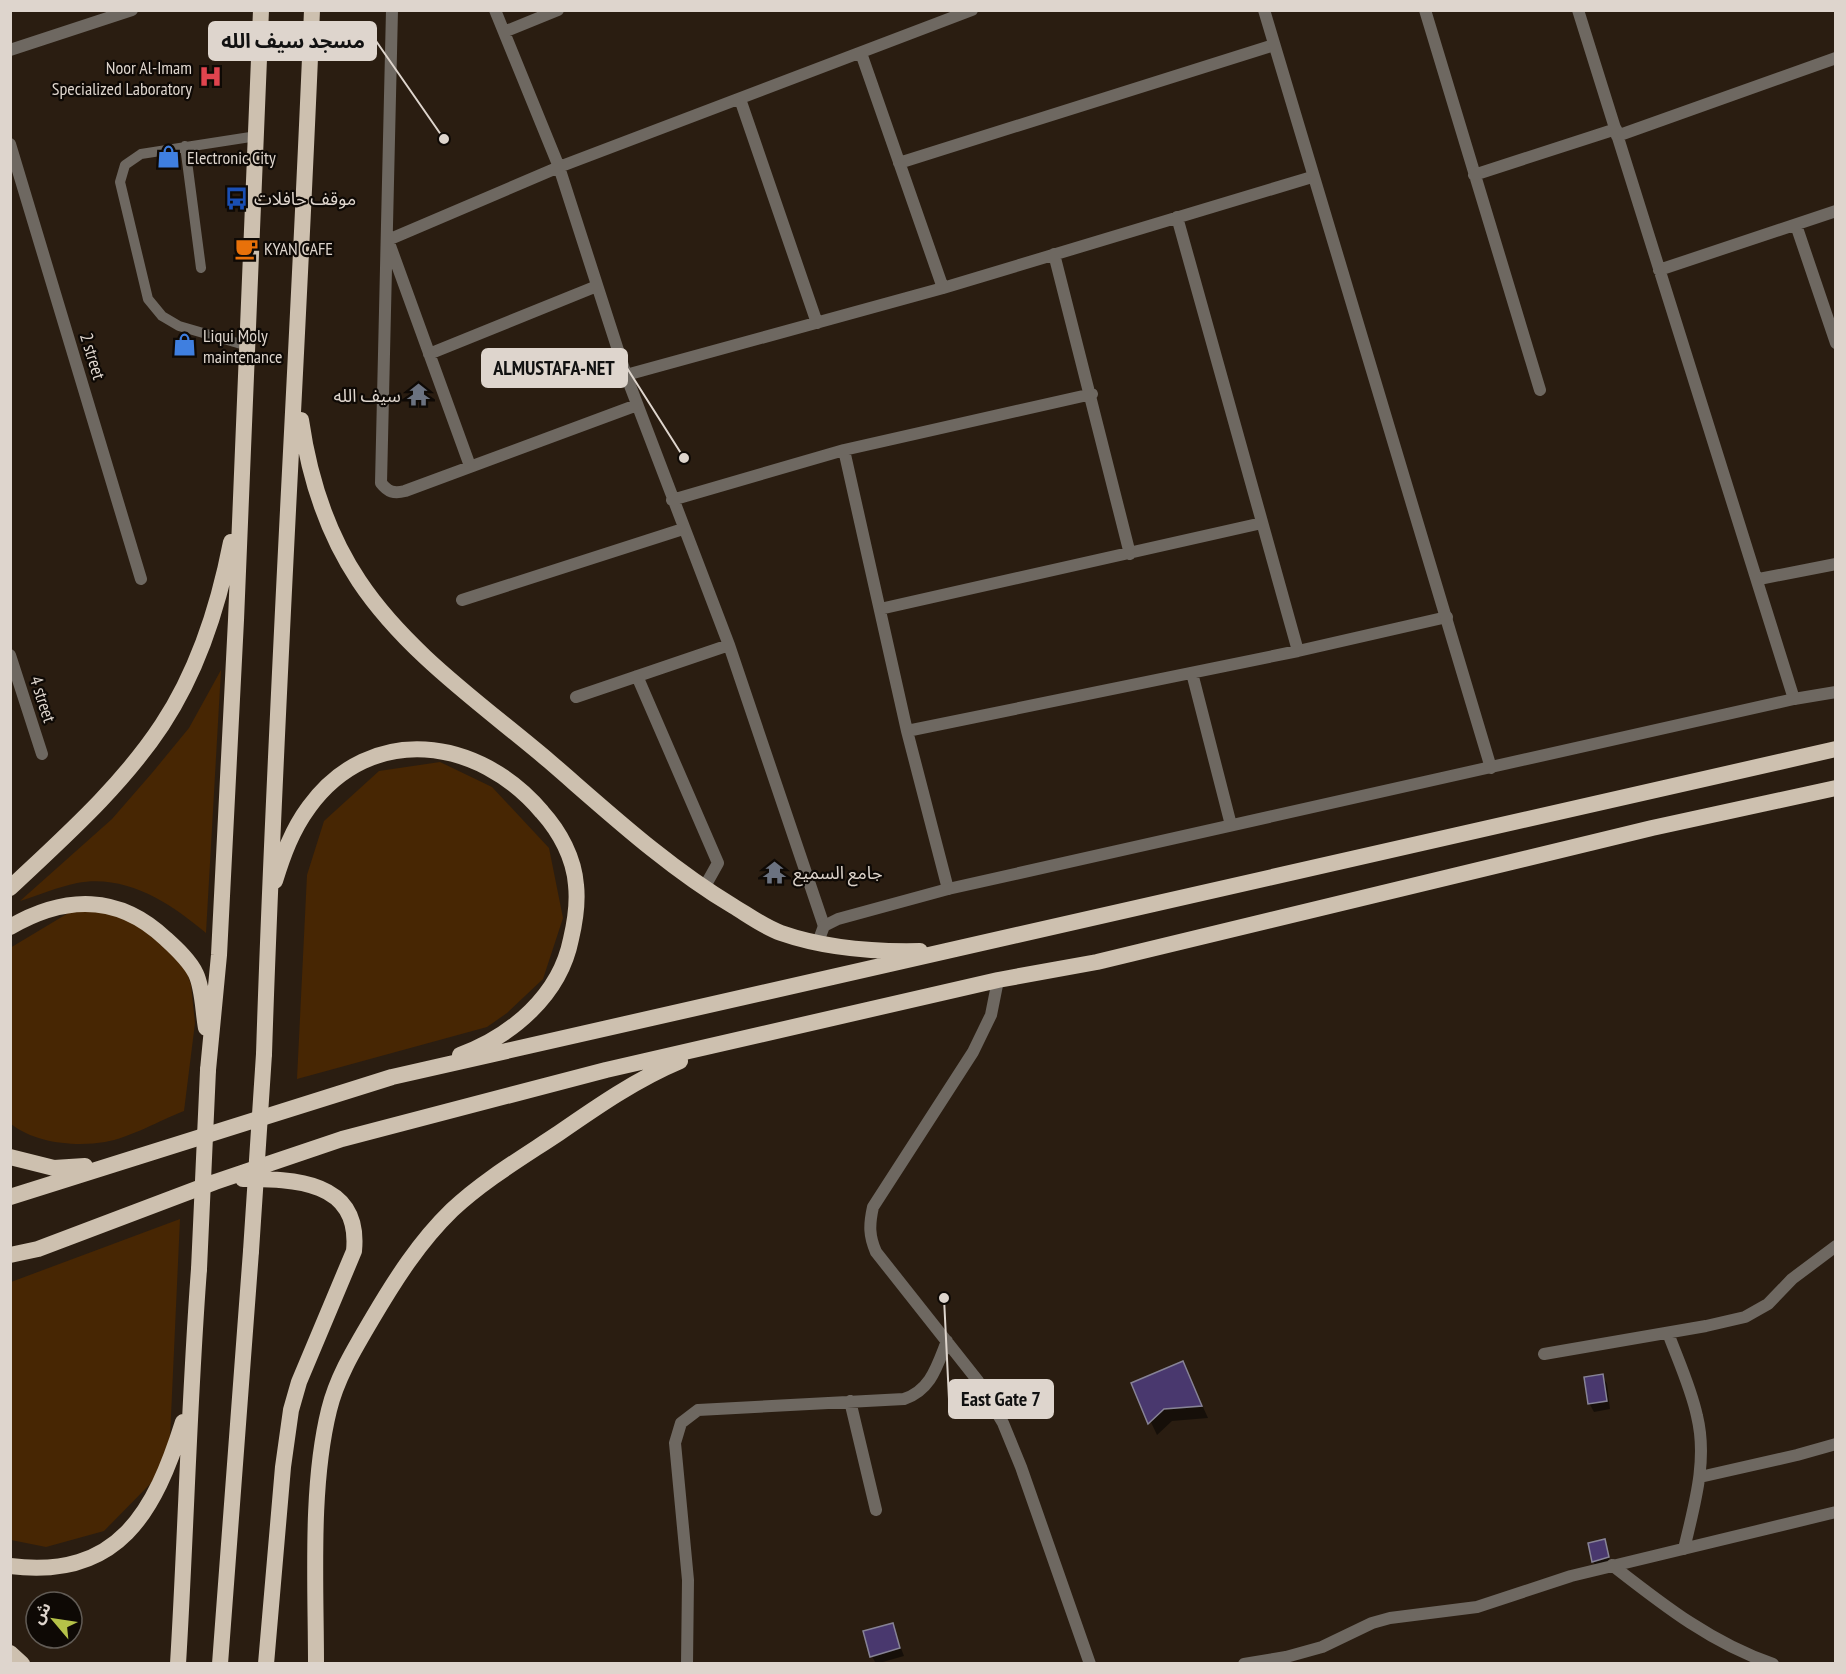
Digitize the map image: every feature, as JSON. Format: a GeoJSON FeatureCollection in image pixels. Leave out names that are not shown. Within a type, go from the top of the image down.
{"type":"FeatureCollection","features":[{"type":"Feature","properties":{"kind":"highway"},"geometry":{"type":"LineString","coordinates":[[178,1664],[187,1509],[189,1401],[199,1269],[208,1070],[220,931],[240,475],[249,346],[261,10]]}},
{"type":"Feature","properties":{"kind":"highway"},"geometry":{"type":"LineString","coordinates":[[220,1664],[264,1054],[271,806],[297,366],[312,10]]}},
{"type":"Feature","properties":{"kind":"highway"},"geometry":{"type":"LineString","coordinates":[[297,366],[304,443],[326,516],[358,580],[384,614],[447,675],[675,869],[780,932],[821,934],[895,952],[951,949],[986,944]]}},
{"type":"Feature","properties":{"kind":"highway"},"geometry":{"type":"LineString","coordinates":[[10,888],[106,796],[163,724],[185,684],[217,599],[228,553],[240,475]]}},
{"type":"Feature","properties":{"kind":"highway"},"geometry":{"type":"LineString","coordinates":[[10,1197],[464,1054],[514,1025],[538,1003],[561,970],[574,928],[576,885],[563,841],[550,821],[514,785],[493,769],[466,756],[417,749],[390,752],[363,762],[340,776],[309,807],[294,830],[283,855],[268,908]]}},
{"type":"Feature","properties":{"kind":"highway"},"geometry":{"type":"LineString","coordinates":[[392,1077],[986,944],[1836,749]]}},
{"type":"Feature","properties":{"kind":"highway"},"geometry":{"type":"LineString","coordinates":[[10,1264],[38,1249],[215,1182],[342,1139],[606,1070],[999,980],[1096,962],[1652,828],[1836,788]]}},
{"type":"Feature","properties":{"kind":"highway"},"geometry":{"type":"LineString","coordinates":[[10,927],[53,907],[79,903],[109,906],[132,915],[157,930],[179,951],[196,974],[210,1050]]}},
{"type":"Feature","properties":{"kind":"highway"},"geometry":{"type":"LineString","coordinates":[[316,1664],[320,1482],[328,1410],[335,1388],[351,1355],[399,1275],[435,1228],[478,1189],[586,1114],[648,1076],[721,1045]]}},
{"type":"Feature","properties":{"kind":"highway"},"geometry":{"type":"LineString","coordinates":[[10,1158],[54,1168],[94,1165],[131,1158]]}},
{"type":"Feature","properties":{"kind":"highway"},"geometry":{"type":"LineString","coordinates":[[215,1182],[293,1179],[309,1183],[340,1202],[352,1220],[356,1239],[352,1256],[300,1382],[291,1410],[283,1467],[266,1664]]}},
{"type":"Feature","properties":{"kind":"highway"},"geometry":{"type":"LineString","coordinates":[[10,1255],[38,1249]]}},
{"type":"Feature","properties":{"kind":"highway"},"geometry":{"type":"LineString","coordinates":[[10,1566],[60,1566],[105,1550],[126,1534],[144,1516],[168,1471],[189,1401]]}},
{"type":"Feature","properties":{"kind":"highway"},"geometry":{"type":"LineString","coordinates":[[10,1653],[22,1664]]}},
{"type":"Feature","properties":{"kind":"street"},"geometry":{"type":"LineString","coordinates":[[10,50],[132,10]]}},
{"type":"Feature","properties":{"kind":"street"},"geometry":{"type":"LineString","coordinates":[[392,10],[381,483],[387,490],[396,493],[637,405]]}},
{"type":"Feature","properties":{"kind":"street"},"geometry":{"type":"LineString","coordinates":[[495,10],[559,167],[626,375],[729,645],[821,934],[837,919],[948,889],[1794,699],[1836,692]]}},
{"type":"Feature","properties":{"kind":"street"},"geometry":{"type":"LineString","coordinates":[[504,32],[558,10]]}},
{"type":"Feature","properties":{"kind":"street"},"geometry":{"type":"LineString","coordinates":[[388,240],[559,167],[972,10]]}},
{"type":"Feature","properties":{"kind":"street"},"geometry":{"type":"LineString","coordinates":[[1264,10],[1312,177],[1491,768]]}},
{"type":"Feature","properties":{"kind":"street"},"geometry":{"type":"LineString","coordinates":[[1425,10],[1540,390]]}},
{"type":"Feature","properties":{"kind":"street"},"geometry":{"type":"LineString","coordinates":[[1578,10],[1759,579],[1794,699]]}},
{"type":"Feature","properties":{"kind":"street"},"geometry":{"type":"LineString","coordinates":[[899,163],[1274,45]]}},
{"type":"Feature","properties":{"kind":"street"},"geometry":{"type":"LineString","coordinates":[[861,53],[943,288]]}},
{"type":"Feature","properties":{"kind":"street"},"geometry":{"type":"LineString","coordinates":[[1474,175],[1616,132],[1836,58]]}},
{"type":"Feature","properties":{"kind":"street"},"geometry":{"type":"LineString","coordinates":[[740,99],[817,323]]}},
{"type":"Feature","properties":{"kind":"street","name":"2 street"},"geometry":{"type":"LineString","coordinates":[[10,144],[141,579]]}},
{"type":"Feature","properties":{"kind":"street"},"geometry":{"type":"LineString","coordinates":[[626,375],[943,288],[1312,177]]}},
{"type":"Feature","properties":{"kind":"street"},"geometry":{"type":"LineString","coordinates":[[1659,270],[1836,211]]}},
{"type":"Feature","properties":{"kind":"street"},"geometry":{"type":"LineString","coordinates":[[1177,218],[1298,651]]}},
{"type":"Feature","properties":{"kind":"street"},"geometry":{"type":"LineString","coordinates":[[1796,225],[1836,343]]}},
{"type":"Feature","properties":{"kind":"street"},"geometry":{"type":"LineString","coordinates":[[388,240],[470,466]]}},
{"type":"Feature","properties":{"kind":"street"},"geometry":{"type":"LineString","coordinates":[[1054,255],[1092,394],[1131,554]]}},
{"type":"Feature","properties":{"kind":"street"},"geometry":{"type":"LineString","coordinates":[[429,354],[597,286]]}},
{"type":"Feature","properties":{"kind":"street"},"geometry":{"type":"LineString","coordinates":[[672,500],[844,450],[1092,394]]}},
{"type":"Feature","properties":{"kind":"street"},"geometry":{"type":"LineString","coordinates":[[844,450],[907,731],[948,889]]}},
{"type":"Feature","properties":{"kind":"street"},"geometry":{"type":"LineString","coordinates":[[880,609],[1262,523]]}},
{"type":"Feature","properties":{"kind":"street"},"geometry":{"type":"LineString","coordinates":[[462,600],[683,529]]}},
{"type":"Feature","properties":{"kind":"street"},"geometry":{"type":"LineString","coordinates":[[1759,579],[1836,564]]}},
{"type":"Feature","properties":{"kind":"street"},"geometry":{"type":"LineString","coordinates":[[907,731],[1298,651],[1447,617]]}},
{"type":"Feature","properties":{"kind":"street"},"geometry":{"type":"LineString","coordinates":[[576,697],[729,645]]}},
{"type":"Feature","properties":{"kind":"street","name":"4 street"},"geometry":{"type":"LineString","coordinates":[[10,655],[14,676],[42,754]]}},
{"type":"Feature","properties":{"kind":"street"},"geometry":{"type":"LineString","coordinates":[[1192,673],[1231,825]]}},
{"type":"Feature","properties":{"kind":"street"},"geometry":{"type":"LineString","coordinates":[[637,676],[718,863],[704,888]]}},
{"type":"Feature","properties":{"kind":"street"},"geometry":{"type":"LineString","coordinates":[[999,980],[991,1015],[978,1043],[873,1207],[869,1222],[870,1238],[876,1252],[978,1381],[1013,1444],[1090,1664]]}},
{"type":"Feature","properties":{"kind":"street"},"geometry":{"type":"LineString","coordinates":[[1544,1354],[1706,1326],[1756,1312],[1768,1304],[1792,1279],[1836,1246]]}},
{"type":"Feature","properties":{"kind":"street"},"geometry":{"type":"LineString","coordinates":[[1668,1333],[1697,1415],[1701,1443],[1700,1477],[1684,1549]]}},
{"type":"Feature","properties":{"kind":"street"},"geometry":{"type":"LineString","coordinates":[[687,1664],[688,1580],[675,1443],[681,1423],[698,1410],[850,1401],[896,1401],[919,1393],[935,1373],[947,1341]]}},
{"type":"Feature","properties":{"kind":"street"},"geometry":{"type":"LineString","coordinates":[[850,1401],[876,1510]]}},
{"type":"Feature","properties":{"kind":"street"},"geometry":{"type":"LineString","coordinates":[[1700,1477],[1836,1444]]}},
{"type":"Feature","properties":{"kind":"street"},"geometry":{"type":"LineString","coordinates":[[1244,1664],[1315,1650],[1390,1617],[1477,1606],[1612,1565],[1836,1512]]}},
{"type":"Feature","properties":{"kind":"street"},"geometry":{"type":"LineString","coordinates":[[1612,1565],[1695,1627],[1731,1647],[1773,1664]]}},
{"type":"Feature","properties":{"kind":"lane"},"geometry":{"type":"LineString","coordinates":[[249,346],[179,326],[162,316],[148,299],[120,182],[125,165],[141,154],[257,135]]}},
{"type":"Feature","properties":{"kind":"lane"},"geometry":{"type":"LineString","coordinates":[[185,146],[201,268]]}},
{"type":"Feature","properties":{"kind":"shaded area"},"geometry":{"type":"Polygon","coordinates":[[[221,670],[206,933],[178,911],[147,893],[113,883],[95,881],[77,883],[20,901],[112,819],[189,728],[221,670]]]}},
{"type":"Feature","properties":{"kind":"shaded area"},"geometry":{"type":"Polygon","coordinates":[[[440,762],[492,787],[549,848],[563,918],[543,979],[507,1013],[487,1027],[297,1079],[307,875],[324,821],[379,771],[440,762]]]}},
{"type":"Feature","properties":{"kind":"shaded area"},"geometry":{"type":"Polygon","coordinates":[[[104,910],[137,920],[184,963],[191,985],[195,1023],[184,1111],[134,1133],[105,1142],[68,1144],[32,1136],[11,1124],[10,948],[70,912],[104,910]]]}},
{"type":"Feature","properties":{"kind":"shaded area"},"geometry":{"type":"Polygon","coordinates":[[[180,1219],[170,1438],[157,1477],[104,1531],[46,1547],[11,1540],[11,1282],[180,1219]]]}},
{"type":"Feature","properties":{"kind":"building"},"geometry":{"type":"Polygon","coordinates":[[[1183,1361],[1202,1406],[1164,1409],[1148,1424],[1131,1383],[1183,1361]]]}},
{"type":"Feature","properties":{"kind":"building"},"geometry":{"type":"Polygon","coordinates":[[[1603,1374],[1607,1401],[1588,1404],[1584,1377],[1603,1374]]]}},
{"type":"Feature","properties":{"kind":"building"},"geometry":{"type":"Polygon","coordinates":[[[1605,1539],[1609,1557],[1592,1562],[1588,1543],[1605,1539]]]}},
{"type":"Feature","properties":{"kind":"building"},"geometry":{"type":"Polygon","coordinates":[[[893,1623],[900,1648],[870,1657],[863,1631],[893,1623]]]}},
{"type":"Feature","properties":{"kind":"place","name":"Noor Al-Imam Specialized Laboratory"},"geometry":{"type":"Point","coordinates":[210,77]}},
{"type":"Feature","properties":{"kind":"place","name":"مسجد سيف الله"},"geometry":{"type":"Point","coordinates":[444,139]}},
{"type":"Feature","properties":{"kind":"place","name":"Electronic City"},"geometry":{"type":"Point","coordinates":[169,157]}},
{"type":"Feature","properties":{"kind":"place","name":"موقف حافلات"},"geometry":{"type":"Point","coordinates":[236,198]}},
{"type":"Feature","properties":{"kind":"place","name":"KYAN CAFE"},"geometry":{"type":"Point","coordinates":[246,248]}},
{"type":"Feature","properties":{"kind":"place","name":"Liqui Moly maintenance"},"geometry":{"type":"Point","coordinates":[185,345]}},
{"type":"Feature","properties":{"kind":"place","name":"سيف الله"},"geometry":{"type":"Point","coordinates":[419,395]}},
{"type":"Feature","properties":{"kind":"place","name":"ALMUSTAFA-NET"},"geometry":{"type":"Point","coordinates":[684,458]}},
{"type":"Feature","properties":{"kind":"place","name":"جامع السميع"},"geometry":{"type":"Point","coordinates":[775,872]}},
{"type":"Feature","properties":{"kind":"place","name":"East Gate 7"},"geometry":{"type":"Point","coordinates":[944,1298]}}]}
